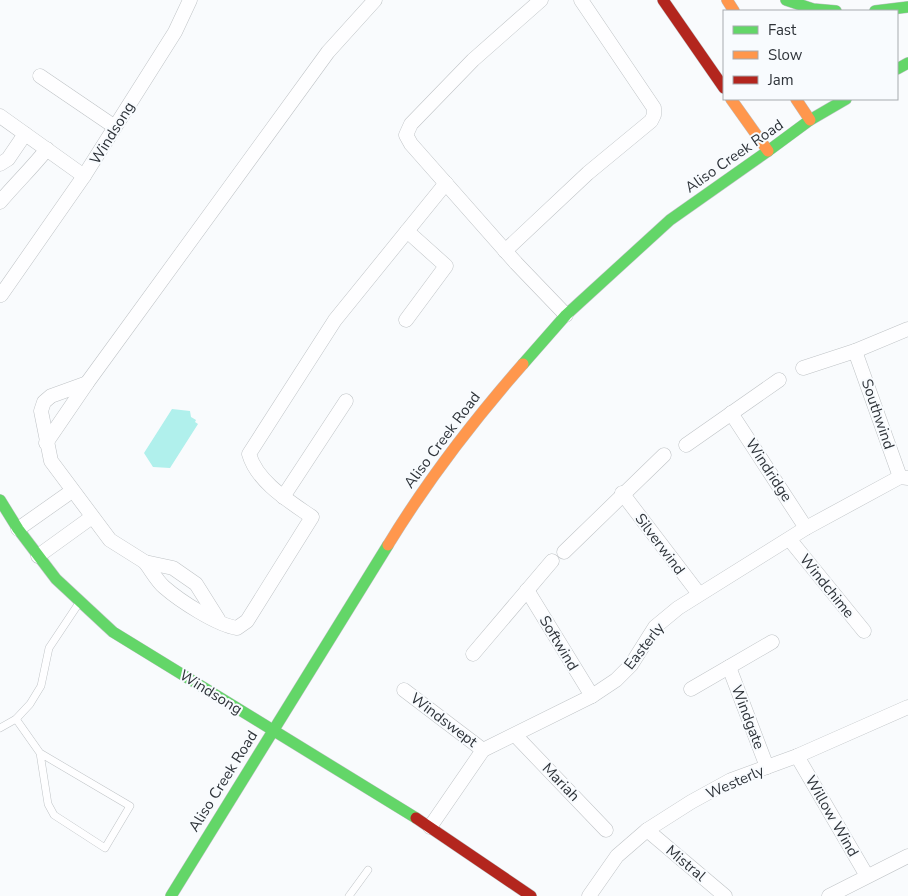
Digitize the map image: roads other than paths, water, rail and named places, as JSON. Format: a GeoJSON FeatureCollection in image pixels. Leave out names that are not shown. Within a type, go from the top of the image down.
{"type":"FeatureCollection","features":[{"type":"Feature","properties":{"kind":"main road"},"geometry":{"type":"LineString","coordinates":[[663,0],[723,87]]}},
{"type":"Feature","properties":{"kind":"main road"},"geometry":{"type":"LineString","coordinates":[[786,0],[813,9],[824,10]]}},
{"type":"Feature","properties":{"kind":"main road"},"geometry":{"type":"LineString","coordinates":[[883,10],[908,7]]}},
{"type":"Feature","properties":{"kind":"main road"},"geometry":{"type":"LineString","coordinates":[[733,100],[768,151]]}},
{"type":"Feature","properties":{"kind":"main road"},"geometry":{"type":"LineString","coordinates":[[797,100],[810,120]]}},
{"type":"Feature","properties":{"kind":"main road","name":"Aliso Creek Road"},"geometry":{"type":"LineString","coordinates":[[171,896],[418,496],[483,410],[566,315],[670,220],[810,120],[844,100]]}},
{"type":"Feature","properties":{"kind":"main road","name":"Windsong"},"geometry":{"type":"LineString","coordinates":[[0,500],[18,529],[56,579],[113,632],[430,827],[531,896]]}},
{"type":"Feature","properties":{"kind":"street","name":"Windsong"},"geometry":{"type":"LineString","coordinates":[[0,116],[84,176],[175,32],[190,0]]}},
{"type":"Feature","properties":{"kind":"street"},"geometry":{"type":"LineString","coordinates":[[46,443],[87,383],[328,52],[376,0]]}},
{"type":"Feature","properties":{"kind":"street"},"geometry":{"type":"LineString","coordinates":[[541,0],[473,60],[411,124],[406,135],[411,144],[505,251],[566,315]]}},
{"type":"Feature","properties":{"kind":"street"},"geometry":{"type":"LineString","coordinates":[[505,251],[588,173],[651,122],[654,115],[654,108],[580,0]]}},
{"type":"Feature","properties":{"kind":"street"},"geometry":{"type":"LineString","coordinates":[[40,76],[115,127]]}},
{"type":"Feature","properties":{"kind":"street"},"geometry":{"type":"LineString","coordinates":[[0,164],[8,159],[25,134]]}},
{"type":"Feature","properties":{"kind":"street"},"geometry":{"type":"LineString","coordinates":[[0,202],[47,149]]}},
{"type":"Feature","properties":{"kind":"street"},"geometry":{"type":"LineString","coordinates":[[1,295],[84,176]]}},
{"type":"Feature","properties":{"kind":"street"},"geometry":{"type":"LineString","coordinates":[[145,562],[163,586],[184,602],[228,627],[237,628],[247,621],[312,517],[283,497],[253,466],[249,454],[335,320],[446,183]]}},
{"type":"Feature","properties":{"kind":"street"},"geometry":{"type":"LineString","coordinates":[[406,320],[446,266],[407,232]]}},
{"type":"Feature","properties":{"kind":"street"},"geometry":{"type":"LineString","coordinates":[[803,368],[855,351],[908,329]]}},
{"type":"Feature","properties":{"kind":"street","name":"Southwind"},"geometry":{"type":"LineString","coordinates":[[855,351],[904,478]]}},
{"type":"Feature","properties":{"kind":"street"},"geometry":{"type":"LineString","coordinates":[[686,444],[779,380]]}},
{"type":"Feature","properties":{"kind":"street"},"geometry":{"type":"LineString","coordinates":[[87,383],[51,396],[44,402],[41,411],[50,461],[110,540],[145,562],[173,568],[196,584],[220,622]]}},
{"type":"Feature","properties":{"kind":"street"},"geometry":{"type":"LineString","coordinates":[[283,497],[346,401]]}},
{"type":"Feature","properties":{"kind":"street","name":"Windridge"},"geometry":{"type":"LineString","coordinates":[[731,413],[806,528]]}},
{"type":"Feature","properties":{"kind":"street"},"geometry":{"type":"LineString","coordinates":[[564,552],[664,455]]}},
{"type":"Feature","properties":{"kind":"street","name":"Easterly"},"geometry":{"type":"LineString","coordinates":[[483,750],[592,696],[616,680],[631,665],[655,627],[699,594],[790,540],[806,528],[904,478]]}},
{"type":"Feature","properties":{"kind":"street"},"geometry":{"type":"LineString","coordinates":[[18,529],[72,491]]}},
{"type":"Feature","properties":{"kind":"street","name":"Silverwind"},"geometry":{"type":"LineString","coordinates":[[622,494],[699,594]]}},
{"type":"Feature","properties":{"kind":"street"},"geometry":{"type":"LineString","coordinates":[[38,556],[92,517]]}},
{"type":"Feature","properties":{"kind":"street","name":"Windchime"},"geometry":{"type":"LineString","coordinates":[[790,540],[864,632]]}},
{"type":"Feature","properties":{"kind":"street"},"geometry":{"type":"LineString","coordinates":[[473,654],[552,561]]}},
{"type":"Feature","properties":{"kind":"street","name":"Softwind"},"geometry":{"type":"LineString","coordinates":[[527,590],[592,696]]}},
{"type":"Feature","properties":{"kind":"street","name":"Windgate"},"geometry":{"type":"LineString","coordinates":[[691,689],[772,642]]}},
{"type":"Feature","properties":{"kind":"street","name":"Windgate"},"geometry":{"type":"LineString","coordinates":[[729,667],[767,767]]}},
{"type":"Feature","properties":{"kind":"street","name":"Windswept"},"geometry":{"type":"LineString","coordinates":[[404,690],[483,750]]}},
{"type":"Feature","properties":{"kind":"street","name":"Westerly"},"geometry":{"type":"LineString","coordinates":[[589,896],[617,856],[646,830],[691,802],[731,780],[797,756],[908,707]]}},
{"type":"Feature","properties":{"kind":"street","name":"Mariah"},"geometry":{"type":"LineString","coordinates":[[515,735],[606,830]]}},
{"type":"Feature","properties":{"kind":"street"},"geometry":{"type":"LineString","coordinates":[[430,827],[483,750]]}},
{"type":"Feature","properties":{"kind":"street","name":"Willow Wind"},"geometry":{"type":"LineString","coordinates":[[797,756],[867,876]]}},
{"type":"Feature","properties":{"kind":"street","name":"Mistral"},"geometry":{"type":"LineString","coordinates":[[646,830],[725,896]]}},
{"type":"Feature","properties":{"kind":"street"},"geometry":{"type":"LineString","coordinates":[[829,896],[908,856]]}},
{"type":"Feature","properties":{"kind":"lane"},"geometry":{"type":"LineString","coordinates":[[0,728],[16,719],[30,704],[40,686],[49,648],[80,601]]}},
{"type":"Feature","properties":{"kind":"lane"},"geometry":{"type":"LineString","coordinates":[[16,719],[40,753],[130,806],[105,848],[54,815],[48,804],[40,753]]}},
{"type":"Feature","properties":{"kind":"lane"},"geometry":{"type":"LineString","coordinates":[[349,896],[368,870]]}},
{"type":"Feature","properties":{"kind":"water"},"geometry":{"type":"Polygon","coordinates":[[[172,409],[190,411],[191,417],[198,424],[170,468],[153,467],[144,453],[172,409]]]}}]}
